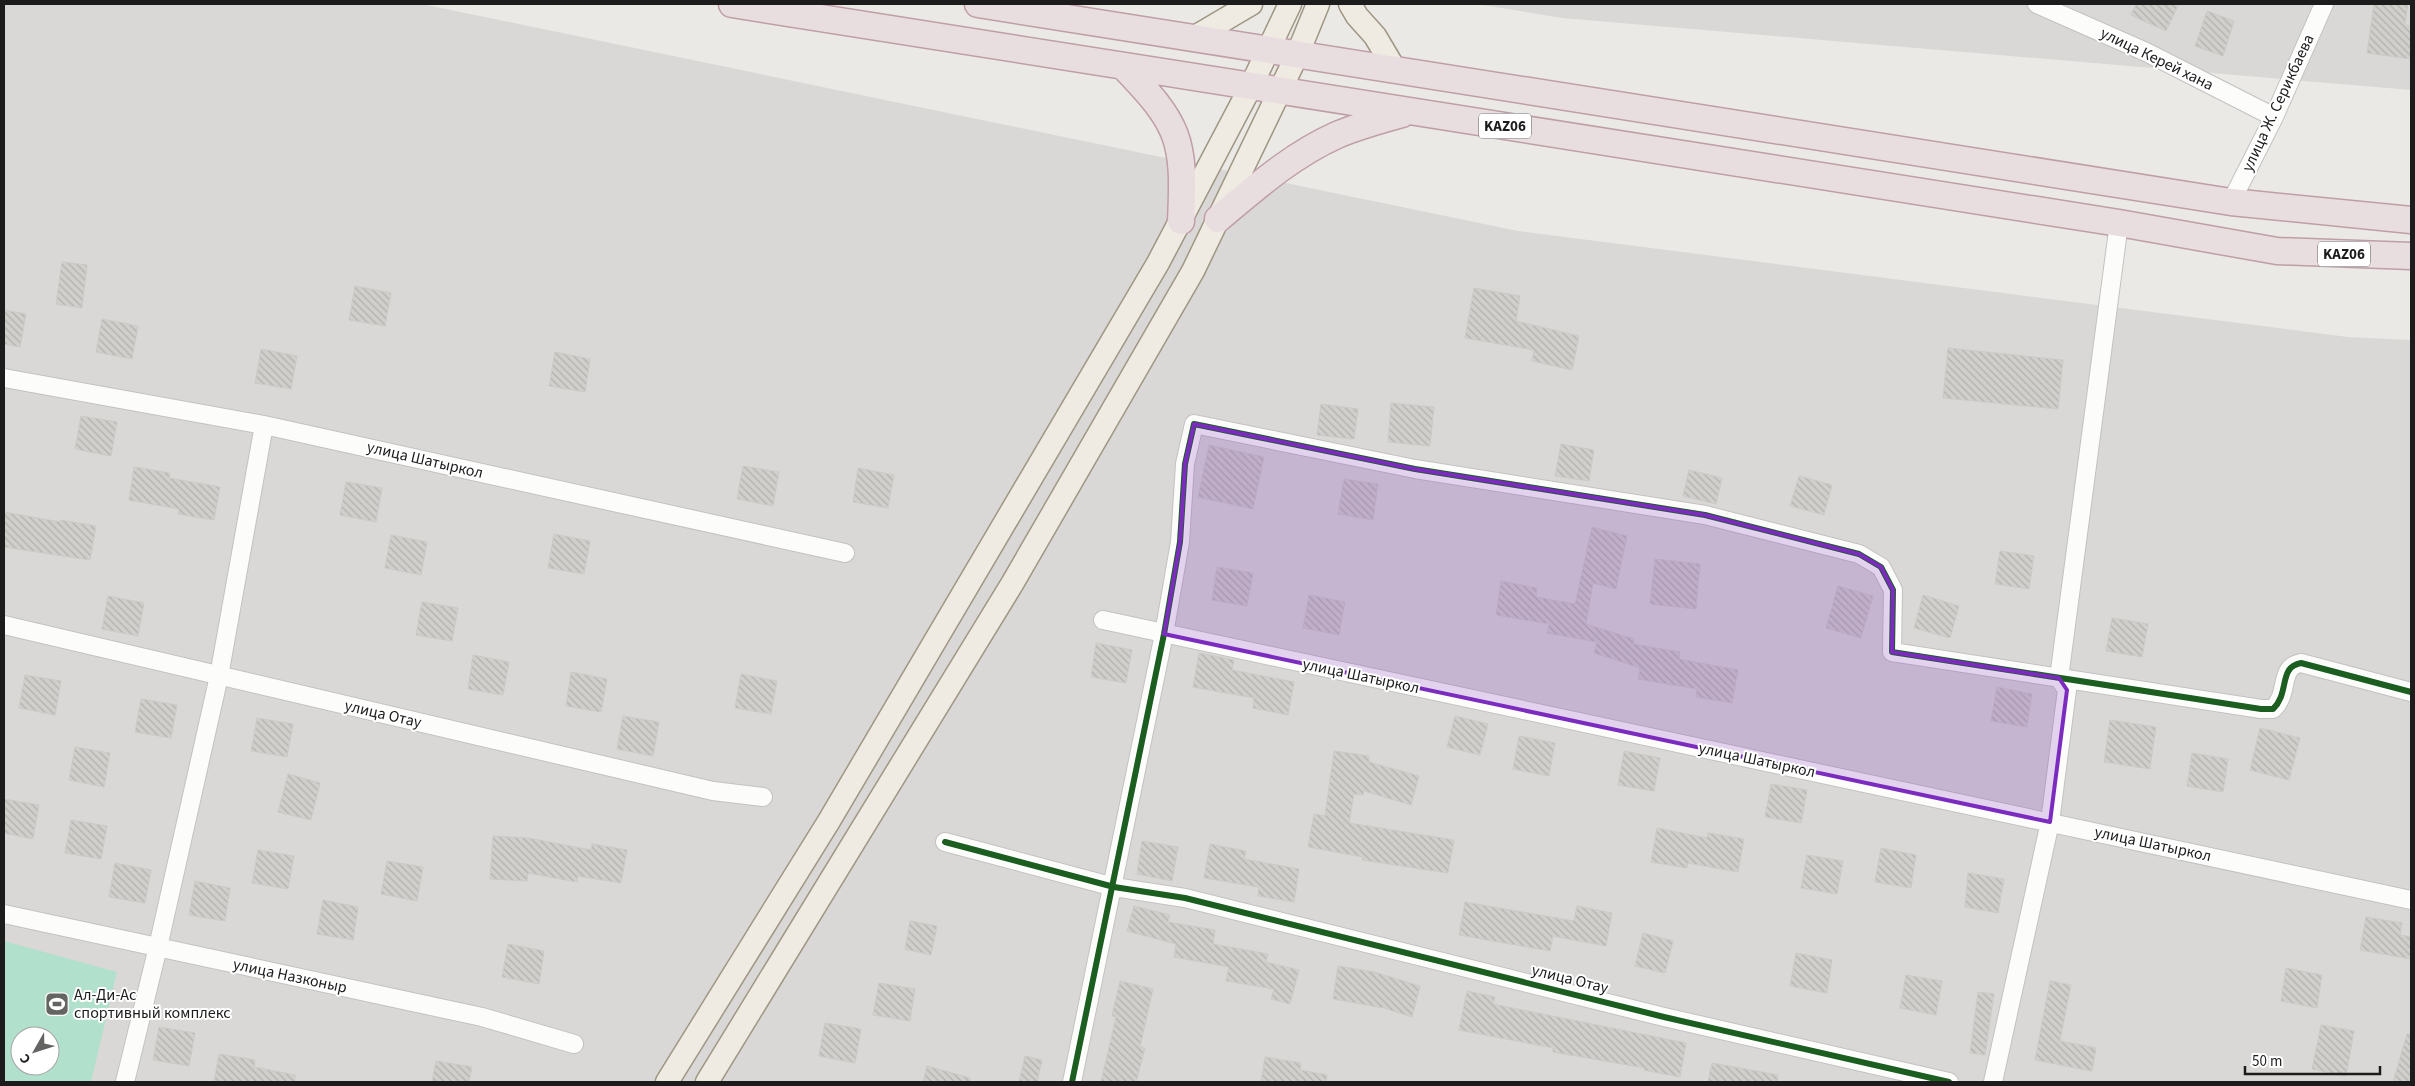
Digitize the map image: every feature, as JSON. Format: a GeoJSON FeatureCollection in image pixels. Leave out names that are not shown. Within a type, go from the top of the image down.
{"type":"FeatureCollection","features":[{"type":"Feature","properties":{"kind":"highway","name":"KАZ06"},"geometry":{"type":"LineString","coordinates":[[732,4],[2119,224],[2277,251],[2411,256]]}},
{"type":"Feature","properties":{"kind":"highway","name":"KАZ06"},"geometry":{"type":"LineString","coordinates":[[978,4],[1394,68],[2231,202],[2411,220]]}},
{"type":"Feature","properties":{"kind":"highway"},"geometry":{"type":"LineString","coordinates":[[1123,66],[1162,109],[1178,140],[1183,176],[1181,221]]}},
{"type":"Feature","properties":{"kind":"highway"},"geometry":{"type":"LineString","coordinates":[[1218,219],[1274,173],[1301,154],[1336,136],[1367,124],[1411,111]]}},
{"type":"Feature","properties":{"kind":"main road"},"geometry":{"type":"LineString","coordinates":[[1196,37],[1251,4]]}},
{"type":"Feature","properties":{"kind":"main road"},"geometry":{"type":"LineString","coordinates":[[667,1082],[829,821],[1158,263],[1251,86],[1290,4]]}},
{"type":"Feature","properties":{"kind":"main road"},"geometry":{"type":"LineString","coordinates":[[706,1082],[1012,584],[1193,271],[1278,90],[1298,53],[1318,4]]}},
{"type":"Feature","properties":{"kind":"main road"},"geometry":{"type":"LineString","coordinates":[[1350,4],[1357,16],[1375,36],[1394,68]]}},
{"type":"Feature","properties":{"kind":"main road"},"geometry":{"type":"LineString","coordinates":[[1158,263],[1193,271]]}},
{"type":"Feature","properties":{"kind":"street","name":"улица Керей хана"},"geometry":{"type":"LineString","coordinates":[[2037,4],[2146,52],[2274,117]]}},
{"type":"Feature","properties":{"kind":"street","name":"улица Ж. Серикбаева"},"geometry":{"type":"LineString","coordinates":[[2231,202],[2274,117],[2324,4]]}},
{"type":"Feature","properties":{"kind":"street"},"geometry":{"type":"LineString","coordinates":[[1993,1082],[2050,822],[2067,690],[2058,678],[2119,224]]}},
{"type":"Feature","properties":{"kind":"street","name":"улица Шатыркол"},"geometry":{"type":"LineString","coordinates":[[4,378],[264,424],[844,553]]}},
{"type":"Feature","properties":{"kind":"street"},"geometry":{"type":"LineString","coordinates":[[125,1082],[158,947],[219,676],[264,424]]}},
{"type":"Feature","properties":{"kind":"street"},"geometry":{"type":"LineString","coordinates":[[1072,1082],[1114,886],[1164,634],[1180,542],[1185,464],[1194,424],[1415,469],[1705,515],[1859,554],[1882,568],[1893,590],[1892,652],[2261,710],[2273,710],[2281,702],[2289,669],[2294,664],[2301,663],[2411,692]]}},
{"type":"Feature","properties":{"kind":"street","name":"улица Шатыркол"},"geometry":{"type":"LineString","coordinates":[[1103,620],[2411,900]]}},
{"type":"Feature","properties":{"kind":"street","name":"улица Отау"},"geometry":{"type":"LineString","coordinates":[[4,625],[714,791],[763,797]]}},
{"type":"Feature","properties":{"kind":"street","name":"улица Отау"},"geometry":{"type":"LineString","coordinates":[[945,842],[1114,886],[1185,898],[1664,1017],[1949,1082]]}},
{"type":"Feature","properties":{"kind":"street","name":"улица Назконыр"},"geometry":{"type":"LineString","coordinates":[[4,914],[482,1017],[574,1044]]}},
{"type":"Feature","properties":{"kind":"highlighted area"},"geometry":{"type":"Polygon","coordinates":[[[1194,424],[1415,469],[1705,515],[1859,554],[1881,567],[1893,590],[1892,652],[2059,678],[2067,690],[2050,822],[1164,634],[1180,542],[1185,464],[1194,424]]]}},
{"type":"Feature","properties":{"kind":"shaded area"},"geometry":{"type":"Polygon","coordinates":[[[4,4],[422,4],[1518,231],[2348,337],[2411,340],[2411,1082],[4,1082],[4,4]]]}},
{"type":"Feature","properties":{"kind":"shaded area"},"geometry":{"type":"Polygon","coordinates":[[[1477,4],[2411,4],[2411,90],[1562,18],[1477,4]]]}},
{"type":"Feature","properties":{"kind":"green space","name":"Ал-Ди-Ас спортивный комплекс"},"geometry":{"type":"Polygon","coordinates":[[[4,941],[117,972],[91,1082],[4,1082],[4,941]]]}},
{"type":"Feature","properties":{"kind":"building"},"geometry":{"type":"Polygon","coordinates":[[[2136,4],[2179,4],[2166,31],[2131,15],[2136,4]]]}},
{"type":"Feature","properties":{"kind":"building"},"geometry":{"type":"Polygon","coordinates":[[[2374,4],[2408,4],[2405,25],[2411,26],[2411,59],[2367,53],[2374,4]]]}},
{"type":"Feature","properties":{"kind":"building"},"geometry":{"type":"Polygon","coordinates":[[[2207,11],[2234,21],[2223,56],[2195,46],[2207,11]]]}},
{"type":"Feature","properties":{"kind":"building"},"geometry":{"type":"Polygon","coordinates":[[[62,262],[87,265],[82,308],[56,304],[62,262]]]}},
{"type":"Feature","properties":{"kind":"building"},"geometry":{"type":"Polygon","coordinates":[[[355,286],[391,293],[385,326],[349,320],[355,286]]]}},
{"type":"Feature","properties":{"kind":"building"},"geometry":{"type":"Polygon","coordinates":[[[1474,288],[1520,296],[1516,321],[1579,336],[1572,370],[1532,361],[1534,350],[1465,338],[1474,288]]]}},
{"type":"Feature","properties":{"kind":"building"},"geometry":{"type":"Polygon","coordinates":[[[4,310],[26,314],[20,347],[4,344],[4,310]]]}},
{"type":"Feature","properties":{"kind":"building"},"geometry":{"type":"Polygon","coordinates":[[[102,319],[138,326],[132,359],[96,352],[102,319]]]}},
{"type":"Feature","properties":{"kind":"building"},"geometry":{"type":"Polygon","coordinates":[[[1948,348],[2063,360],[2058,409],[1943,398],[1948,348]]]}},
{"type":"Feature","properties":{"kind":"building"},"geometry":{"type":"Polygon","coordinates":[[[261,349],[297,356],[291,389],[255,383],[261,349]]]}},
{"type":"Feature","properties":{"kind":"building"},"geometry":{"type":"Polygon","coordinates":[[[555,352],[590,359],[585,392],[549,386],[555,352]]]}},
{"type":"Feature","properties":{"kind":"building"},"geometry":{"type":"Polygon","coordinates":[[[1391,403],[1434,407],[1430,446],[1388,442],[1391,403]]]}},
{"type":"Feature","properties":{"kind":"building"},"geometry":{"type":"Polygon","coordinates":[[[1321,404],[1358,409],[1354,439],[1317,435],[1321,404]]]}},
{"type":"Feature","properties":{"kind":"building"},"geometry":{"type":"Polygon","coordinates":[[[81,416],[117,422],[111,456],[75,449],[81,416]]]}},
{"type":"Feature","properties":{"kind":"building"},"geometry":{"type":"Polygon","coordinates":[[[1561,444],[1594,450],[1589,481],[1555,476],[1561,444]]]}},
{"type":"Feature","properties":{"kind":"building"},"geometry":{"type":"Polygon","coordinates":[[[1209,445],[1264,457],[1253,509],[1198,497],[1209,445]]]}},
{"type":"Feature","properties":{"kind":"building"},"geometry":{"type":"Polygon","coordinates":[[[743,466],[779,472],[773,506],[737,499],[743,466]]]}},
{"type":"Feature","properties":{"kind":"building"},"geometry":{"type":"Polygon","coordinates":[[[134,467],[170,473],[169,478],[220,487],[214,520],[178,514],[179,509],[129,500],[134,467]]]}},
{"type":"Feature","properties":{"kind":"building"},"geometry":{"type":"Polygon","coordinates":[[[858,468],[894,475],[888,508],[853,502],[858,468]]]}},
{"type":"Feature","properties":{"kind":"building"},"geometry":{"type":"Polygon","coordinates":[[[1689,470],[1722,478],[1716,504],[1683,496],[1689,470]]]}},
{"type":"Feature","properties":{"kind":"building"},"geometry":{"type":"Polygon","coordinates":[[[1799,476],[1832,485],[1824,515],[1790,506],[1799,476]]]}},
{"type":"Feature","properties":{"kind":"building"},"geometry":{"type":"Polygon","coordinates":[[[1344,479],[1378,484],[1373,520],[1338,514],[1344,479]]]}},
{"type":"Feature","properties":{"kind":"building"},"geometry":{"type":"Polygon","coordinates":[[[346,482],[382,488],[376,522],[340,515],[346,482]]]}},
{"type":"Feature","properties":{"kind":"building"},"geometry":{"type":"Polygon","coordinates":[[[4,512],[96,526],[90,560],[4,547],[4,512]]]}},
{"type":"Feature","properties":{"kind":"building"},"geometry":{"type":"Polygon","coordinates":[[[1592,527],[1627,536],[1616,589],[1593,583],[1586,624],[1634,639],[1633,644],[1680,652],[1679,659],[1738,670],[1732,703],[1696,697],[1697,689],[1638,679],[1640,668],[1594,653],[1597,642],[1547,633],[1549,624],[1496,615],[1501,581],[1537,588],[1536,597],[1575,604],[1592,527]]]}},
{"type":"Feature","properties":{"kind":"building"},"geometry":{"type":"Polygon","coordinates":[[[554,534],[590,541],[584,574],[548,568],[554,534]]]}},
{"type":"Feature","properties":{"kind":"building"},"geometry":{"type":"Polygon","coordinates":[[[391,535],[427,542],[421,575],[385,568],[391,535]]]}},
{"type":"Feature","properties":{"kind":"building"},"geometry":{"type":"Polygon","coordinates":[[[2000,551],[2034,556],[2029,589],[1995,584],[2000,551]]]}},
{"type":"Feature","properties":{"kind":"building"},"geometry":{"type":"Polygon","coordinates":[[[1655,559],[1700,564],[1696,609],[1650,604],[1655,559]]]}},
{"type":"Feature","properties":{"kind":"building"},"geometry":{"type":"Polygon","coordinates":[[[1217,567],[1253,573],[1247,606],[1212,600],[1217,567]]]}},
{"type":"Feature","properties":{"kind":"building"},"geometry":{"type":"Polygon","coordinates":[[[1838,586],[1873,596],[1861,638],[1826,628],[1838,586]]]}},
{"type":"Feature","properties":{"kind":"building"},"geometry":{"type":"Polygon","coordinates":[[[1309,595],[1345,602],[1339,635],[1303,628],[1309,595]]]}},
{"type":"Feature","properties":{"kind":"building"},"geometry":{"type":"Polygon","coordinates":[[[1923,595],[1959,606],[1950,638],[1914,628],[1923,595]]]}},
{"type":"Feature","properties":{"kind":"building"},"geometry":{"type":"Polygon","coordinates":[[[108,596],[144,603],[138,636],[102,629],[108,596]]]}},
{"type":"Feature","properties":{"kind":"building"},"geometry":{"type":"Polygon","coordinates":[[[422,602],[458,608],[452,641],[416,635],[422,602]]]}},
{"type":"Feature","properties":{"kind":"building"},"geometry":{"type":"Polygon","coordinates":[[[2112,618],[2148,624],[2142,657],[2106,651],[2112,618]]]}},
{"type":"Feature","properties":{"kind":"building"},"geometry":{"type":"Polygon","coordinates":[[[1096,643],[1132,650],[1126,683],[1091,677],[1096,643]]]}},
{"type":"Feature","properties":{"kind":"building"},"geometry":{"type":"Polygon","coordinates":[[[1199,653],[1234,660],[1232,670],[1294,682],[1288,715],[1253,708],[1254,698],[1193,687],[1199,653]]]}},
{"type":"Feature","properties":{"kind":"building"},"geometry":{"type":"Polygon","coordinates":[[[473,655],[509,662],[503,695],[468,689],[473,655]]]}},
{"type":"Feature","properties":{"kind":"building"},"geometry":{"type":"Polygon","coordinates":[[[571,672],[607,679],[601,712],[566,706],[571,672]]]}},
{"type":"Feature","properties":{"kind":"building"},"geometry":{"type":"Polygon","coordinates":[[[741,674],[777,681],[771,714],[735,708],[741,674]]]}},
{"type":"Feature","properties":{"kind":"building"},"geometry":{"type":"Polygon","coordinates":[[[25,675],[61,681],[55,715],[19,708],[25,675]]]}},
{"type":"Feature","properties":{"kind":"building"},"geometry":{"type":"Polygon","coordinates":[[[1997,687],[2032,694],[2027,727],[1991,721],[1997,687]]]}},
{"type":"Feature","properties":{"kind":"building"},"geometry":{"type":"Polygon","coordinates":[[[141,699],[177,705],[171,738],[135,732],[141,699]]]}},
{"type":"Feature","properties":{"kind":"building"},"geometry":{"type":"Polygon","coordinates":[[[623,716],[659,722],[653,756],[617,749],[623,716]]]}},
{"type":"Feature","properties":{"kind":"building"},"geometry":{"type":"Polygon","coordinates":[[[1455,716],[1488,724],[1480,755],[1447,747],[1455,716]]]}},
{"type":"Feature","properties":{"kind":"building"},"geometry":{"type":"Polygon","coordinates":[[[257,718],[293,724],[287,757],[251,751],[257,718]]]}},
{"type":"Feature","properties":{"kind":"building"},"geometry":{"type":"Polygon","coordinates":[[[2110,720],[2156,727],[2150,769],[2104,762],[2110,720]]]}},
{"type":"Feature","properties":{"kind":"building"},"geometry":{"type":"Polygon","coordinates":[[[2260,728],[2300,738],[2289,780],[2250,770],[2260,728]]]}},
{"type":"Feature","properties":{"kind":"building"},"geometry":{"type":"Polygon","coordinates":[[[1519,736],[1555,743],[1549,776],[1513,769],[1519,736]]]}},
{"type":"Feature","properties":{"kind":"building"},"geometry":{"type":"Polygon","coordinates":[[[75,747],[110,753],[104,787],[69,780],[75,747]]]}},
{"type":"Feature","properties":{"kind":"building"},"geometry":{"type":"Polygon","coordinates":[[[1334,751],[1369,756],[1369,762],[1419,776],[1411,805],[1364,791],[1363,795],[1354,794],[1349,823],[1454,840],[1448,873],[1362,860],[1363,857],[1308,847],[1314,814],[1325,816],[1334,751]]]}},
{"type":"Feature","properties":{"kind":"building"},"geometry":{"type":"Polygon","coordinates":[[[1624,751],[1660,758],[1654,791],[1618,785],[1624,751]]]}},
{"type":"Feature","properties":{"kind":"building"},"geometry":{"type":"Polygon","coordinates":[[[2192,753],[2228,759],[2223,792],[2187,786],[2192,753]]]}},
{"type":"Feature","properties":{"kind":"building"},"geometry":{"type":"Polygon","coordinates":[[[288,774],[320,783],[311,820],[278,812],[288,774]]]}},
{"type":"Feature","properties":{"kind":"building"},"geometry":{"type":"Polygon","coordinates":[[[1771,784],[1807,790],[1801,823],[1765,817],[1771,784]]]}},
{"type":"Feature","properties":{"kind":"building"},"geometry":{"type":"Polygon","coordinates":[[[4,799],[39,805],[33,839],[4,833],[4,799]]]}},
{"type":"Feature","properties":{"kind":"building"},"geometry":{"type":"Polygon","coordinates":[[[71,820],[107,826],[101,859],[65,853],[71,820]]]}},
{"type":"Feature","properties":{"kind":"building"},"geometry":{"type":"Polygon","coordinates":[[[1657,828],[1707,838],[1708,833],[1744,839],[1738,872],[1688,863],[1687,868],[1651,862],[1657,828]]]}},
{"type":"Feature","properties":{"kind":"building"},"geometry":{"type":"Polygon","coordinates":[[[493,836],[528,838],[591,850],[592,844],[627,850],[621,883],[578,876],[577,882],[528,873],[527,881],[490,879],[493,836]]]}},
{"type":"Feature","properties":{"kind":"building"},"geometry":{"type":"Polygon","coordinates":[[[1142,841],[1178,847],[1172,881],[1137,874],[1142,841]]]}},
{"type":"Feature","properties":{"kind":"building"},"geometry":{"type":"Polygon","coordinates":[[[1210,844],[1246,851],[1244,859],[1299,869],[1294,902],[1258,896],[1259,887],[1204,878],[1210,844]]]}},
{"type":"Feature","properties":{"kind":"building"},"geometry":{"type":"Polygon","coordinates":[[[1881,848],[1916,855],[1911,888],[1875,882],[1881,848]]]}},
{"type":"Feature","properties":{"kind":"building"},"geometry":{"type":"Polygon","coordinates":[[[258,850],[294,856],[288,889],[252,883],[258,850]]]}},
{"type":"Feature","properties":{"kind":"building"},"geometry":{"type":"Polygon","coordinates":[[[1807,855],[1843,861],[1837,894],[1801,888],[1807,855]]]}},
{"type":"Feature","properties":{"kind":"building"},"geometry":{"type":"Polygon","coordinates":[[[387,861],[423,867],[417,901],[381,894],[387,861]]]}},
{"type":"Feature","properties":{"kind":"building"},"geometry":{"type":"Polygon","coordinates":[[[115,863],[151,870],[145,903],[109,897],[115,863]]]}},
{"type":"Feature","properties":{"kind":"building"},"geometry":{"type":"Polygon","coordinates":[[[1968,873],[2004,879],[1998,913],[1965,907],[1968,873]]]}},
{"type":"Feature","properties":{"kind":"building"},"geometry":{"type":"Polygon","coordinates":[[[195,881],[230,888],[225,921],[189,915],[195,881]]]}},
{"type":"Feature","properties":{"kind":"building"},"geometry":{"type":"Polygon","coordinates":[[[323,900],[358,907],[353,940],[317,934],[323,900]]]}},
{"type":"Feature","properties":{"kind":"building"},"geometry":{"type":"Polygon","coordinates":[[[1465,902],[1574,921],[1577,906],[1612,913],[1606,946],[1553,936],[1550,951],[1459,935],[1465,902]]]}},
{"type":"Feature","properties":{"kind":"building"},"geometry":{"type":"Polygon","coordinates":[[[1134,906],[1170,915],[1168,922],[1215,930],[1213,944],[1268,954],[1266,962],[1299,970],[1290,1004],[1271,999],[1274,989],[1226,981],[1229,967],[1174,957],[1176,944],[1127,931],[1134,906]]]}},
{"type":"Feature","properties":{"kind":"building"},"geometry":{"type":"Polygon","coordinates":[[[2366,917],[2402,923],[2400,935],[2411,937],[2411,959],[2360,950],[2366,917]]]}},
{"type":"Feature","properties":{"kind":"building"},"geometry":{"type":"Polygon","coordinates":[[[910,921],[937,926],[931,955],[905,949],[910,921]]]}},
{"type":"Feature","properties":{"kind":"building"},"geometry":{"type":"Polygon","coordinates":[[[1643,933],[1673,941],[1665,973],[1635,966],[1643,933]]]}},
{"type":"Feature","properties":{"kind":"building"},"geometry":{"type":"Polygon","coordinates":[[[508,944],[544,951],[539,984],[502,977],[508,944]]]}},
{"type":"Feature","properties":{"kind":"building"},"geometry":{"type":"Polygon","coordinates":[[[1796,953],[1832,960],[1827,993],[1790,986],[1796,953]]]}},
{"type":"Feature","properties":{"kind":"building"},"geometry":{"type":"Polygon","coordinates":[[[1338,966],[1374,972],[1420,986],[1412,1017],[1384,1008],[1333,999],[1338,966]]]}},
{"type":"Feature","properties":{"kind":"building"},"geometry":{"type":"Polygon","coordinates":[[[2286,968],[2322,975],[2317,1008],[2281,1001],[2286,968]]]}},
{"type":"Feature","properties":{"kind":"building"},"geometry":{"type":"Polygon","coordinates":[[[1906,975],[1942,981],[1936,1015],[1900,1008],[1906,975]]]}},
{"type":"Feature","properties":{"kind":"building"},"geometry":{"type":"Polygon","coordinates":[[[1120,981],[1153,989],[1140,1047],[1145,1048],[1136,1082],[1101,1082],[1116,1017],[1112,1016],[1120,981]]]}},
{"type":"Feature","properties":{"kind":"building"},"geometry":{"type":"Polygon","coordinates":[[[2050,981],[2071,985],[2060,1041],[2096,1048],[2092,1071],[2035,1060],[2050,981]]]}},
{"type":"Feature","properties":{"kind":"building"},"geometry":{"type":"Polygon","coordinates":[[[879,983],[915,989],[910,1021],[873,1015],[879,983]]]}},
{"type":"Feature","properties":{"kind":"building"},"geometry":{"type":"Polygon","coordinates":[[[1467,991],[1495,997],[1493,1004],[1686,1043],[1680,1077],[1644,1070],[1645,1068],[1553,1052],[1553,1048],[1459,1030],[1467,991]]]}},
{"type":"Feature","properties":{"kind":"building"},"geometry":{"type":"Polygon","coordinates":[[[1978,992],[1994,994],[1985,1055],[1970,1053],[1978,992]]]}},
{"type":"Feature","properties":{"kind":"building"},"geometry":{"type":"Polygon","coordinates":[[[825,1023],[861,1029],[855,1063],[819,1056],[825,1023]]]}},
{"type":"Feature","properties":{"kind":"building"},"geometry":{"type":"Polygon","coordinates":[[[2321,1025],[2354,1031],[2346,1076],[2312,1069],[2321,1025]]]}},
{"type":"Feature","properties":{"kind":"building"},"geometry":{"type":"Polygon","coordinates":[[[159,1027],[195,1033],[189,1066],[153,1060],[159,1027]]]}},
{"type":"Feature","properties":{"kind":"building"},"geometry":{"type":"Polygon","coordinates":[[[2407,1034],[2411,1034],[2411,1082],[2393,1082],[2407,1034]]]}},
{"type":"Feature","properties":{"kind":"building"},"geometry":{"type":"Polygon","coordinates":[[[219,1054],[255,1060],[254,1067],[295,1075],[295,1082],[214,1082],[219,1054]]]}},
{"type":"Feature","properties":{"kind":"building"},"geometry":{"type":"Polygon","coordinates":[[[1025,1056],[1042,1060],[1037,1082],[1019,1082],[1025,1056]]]}},
{"type":"Feature","properties":{"kind":"building"},"geometry":{"type":"Polygon","coordinates":[[[1265,1057],[1301,1063],[1300,1070],[1327,1075],[1326,1082],[1261,1082],[1265,1057]]]}},
{"type":"Feature","properties":{"kind":"building"},"geometry":{"type":"Polygon","coordinates":[[[436,1061],[472,1067],[469,1082],[432,1082],[436,1061]]]}},
{"type":"Feature","properties":{"kind":"building"},"geometry":{"type":"Polygon","coordinates":[[[1712,1063],[1778,1075],[1777,1082],[1708,1082],[1712,1063]]]}},
{"type":"Feature","properties":{"kind":"building"},"geometry":{"type":"Polygon","coordinates":[[[927,1066],[970,1078],[970,1082],[923,1082],[927,1066]]]}},
{"type":"Feature","properties":{"kind":"cycle path"},"geometry":{"type":"LineString","coordinates":[[1072,1082],[1164,634],[1180,542],[1185,464],[1194,424],[1415,469],[1705,515],[1859,554],[1881,567],[1893,590],[1892,652],[2261,709],[2273,709],[2281,696],[2289,670],[2294,665],[2301,663],[2411,692]]}},
{"type":"Feature","properties":{"kind":"cycle path"},"geometry":{"type":"LineString","coordinates":[[945,842],[1114,887],[1185,898],[1664,1017],[1949,1082]]}},
{"type":"Feature","properties":{"kind":"place","name":"Ал-Ди-Ас спортивный комплекс"},"geometry":{"type":"Point","coordinates":[57,1004]}}]}
